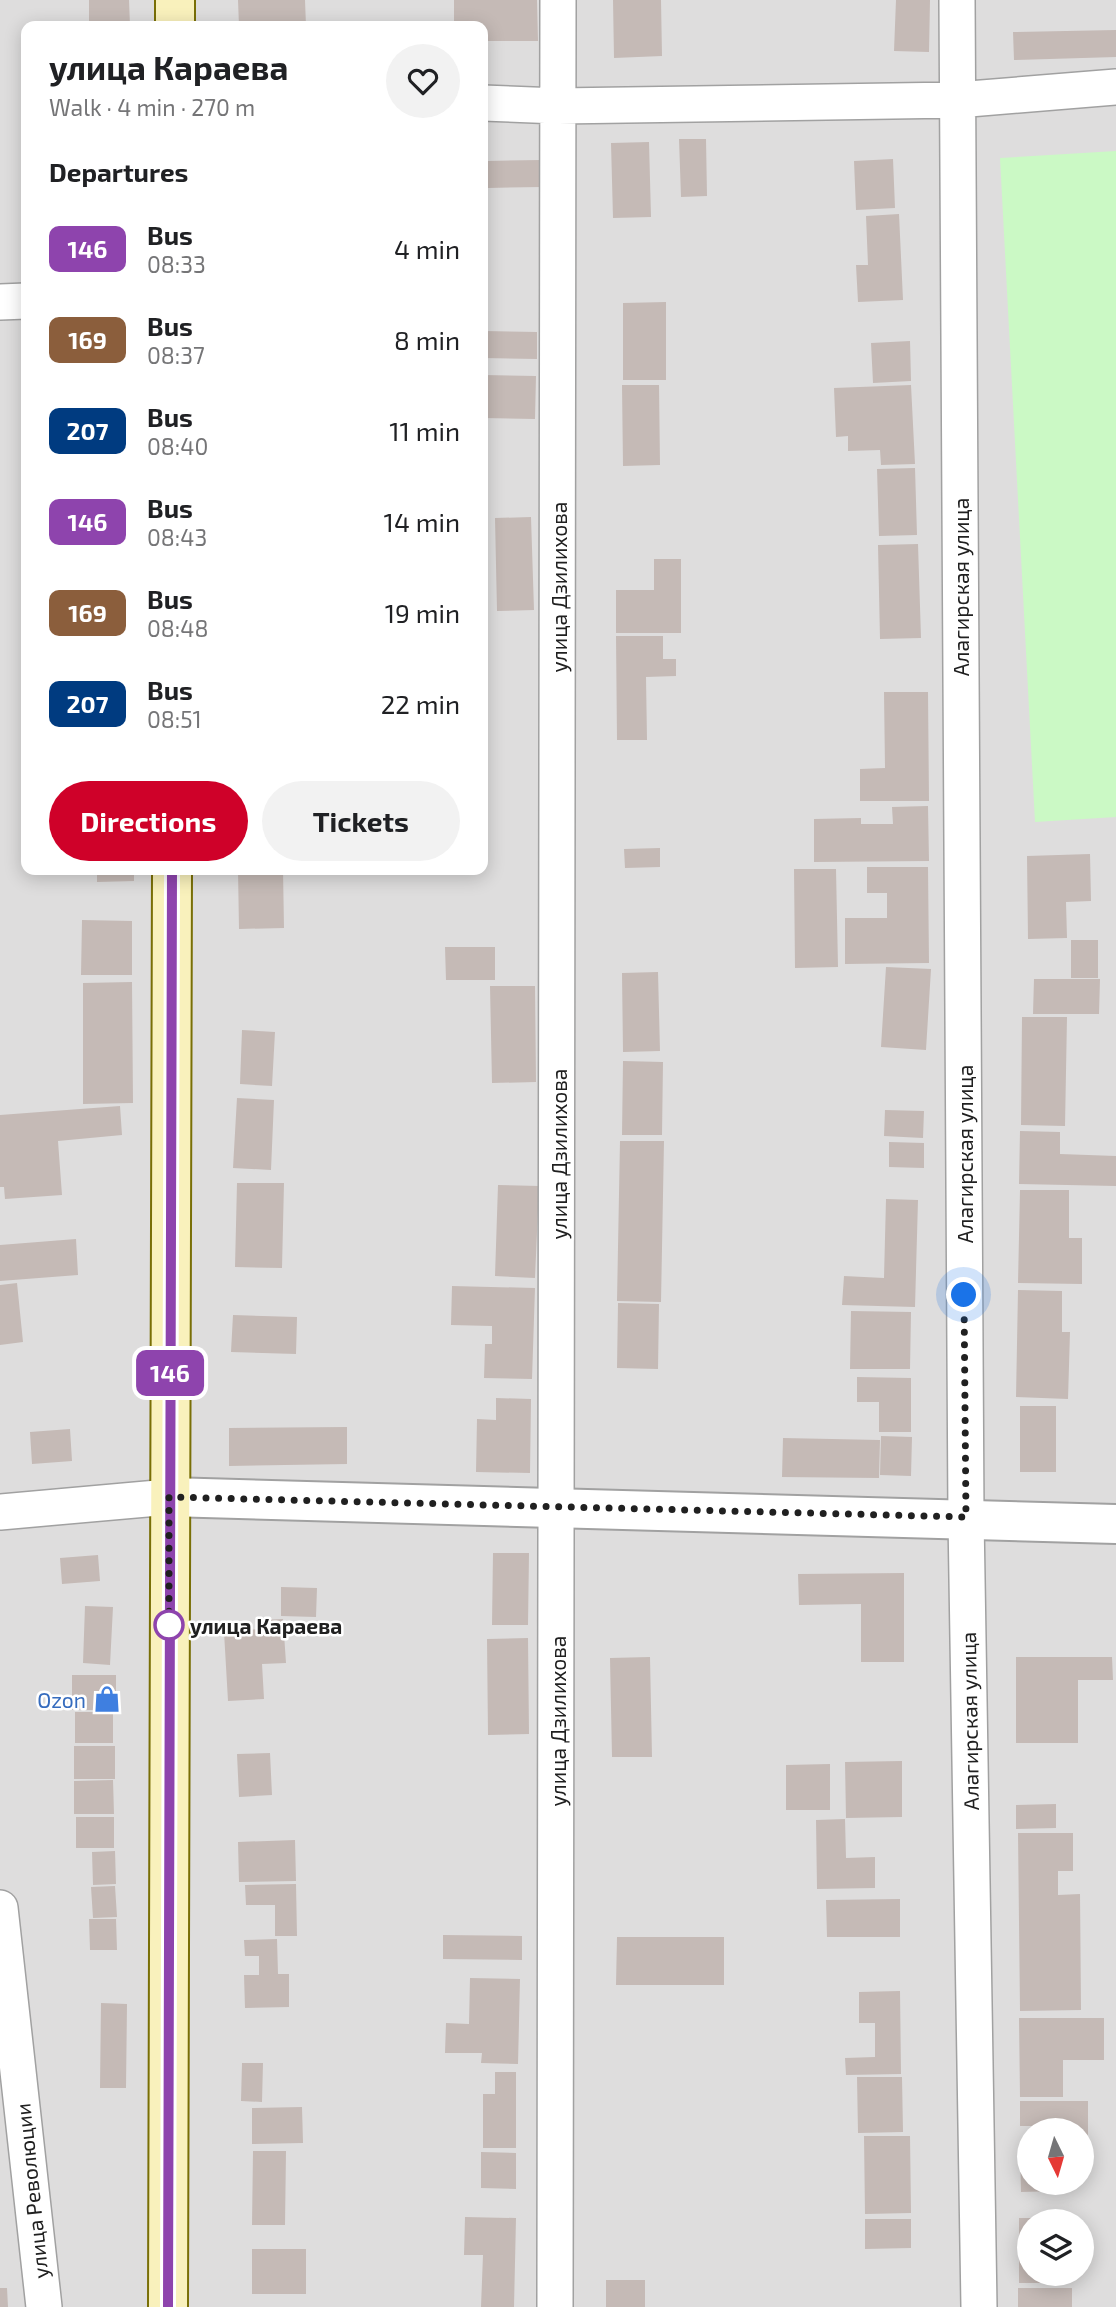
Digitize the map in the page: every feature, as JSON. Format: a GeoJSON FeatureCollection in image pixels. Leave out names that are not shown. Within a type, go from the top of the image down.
{"type":"FeatureCollection","features":[{"type":"Feature","properties":{"kind":"main road"},"geometry":{"type":"LineString","coordinates":[[175,0],[175,21]]}},
{"type":"Feature","properties":{"kind":"main road"},"geometry":{"type":"LineString","coordinates":[[168,2307],[172,875]]}},
{"type":"Feature","properties":{"kind":"street","name":"улица Дзилихова"},"geometry":{"type":"LineString","coordinates":[[555,2307],[558,0]]}},
{"type":"Feature","properties":{"kind":"street","name":"Алагирская улица"},"geometry":{"type":"LineString","coordinates":[[957,0],[966,1517],[979,2307]]}},
{"type":"Feature","properties":{"kind":"street"},"geometry":{"type":"LineString","coordinates":[[488,103],[558,106],[957,100],[1116,87]]}},
{"type":"Feature","properties":{"kind":"street"},"geometry":{"type":"LineString","coordinates":[[0,302],[21,300]]}},
{"type":"Feature","properties":{"kind":"street"},"geometry":{"type":"LineString","coordinates":[[0,1513],[169,1497],[966,1517],[1116,1524]]}},
{"type":"Feature","properties":{"kind":"street","name":"улица Революции"},"geometry":{"type":"LineString","coordinates":[[0,1908],[44,2307]]}},
{"type":"Feature","properties":{"kind":"shaded area"},"geometry":{"type":"Polygon","coordinates":[[[0,0],[1116,0],[1116,2307],[0,2307],[0,0]]]}},
{"type":"Feature","properties":{"kind":"green space"},"geometry":{"type":"Polygon","coordinates":[[[1116,151],[1116,817],[1035,822],[1000,158],[1116,151]]]}},
{"type":"Feature","properties":{"kind":"building"},"geometry":{"type":"Polygon","coordinates":[[[89,0],[129,0],[130,21],[89,21],[89,0]]]}},
{"type":"Feature","properties":{"kind":"building"},"geometry":{"type":"Polygon","coordinates":[[[238,0],[305,0],[306,21],[239,21],[238,0]]]}},
{"type":"Feature","properties":{"kind":"building"},"geometry":{"type":"Polygon","coordinates":[[[454,0],[537,0],[538,41],[488,41],[488,21],[454,21],[454,0]]]}},
{"type":"Feature","properties":{"kind":"building"},"geometry":{"type":"Polygon","coordinates":[[[613,0],[661,0],[662,56],[614,58],[613,0]]]}},
{"type":"Feature","properties":{"kind":"building"},"geometry":{"type":"Polygon","coordinates":[[[896,0],[930,0],[929,52],[894,51],[896,0]]]}},
{"type":"Feature","properties":{"kind":"building"},"geometry":{"type":"Polygon","coordinates":[[[1116,30],[1116,57],[1014,60],[1013,32],[1116,30]]]}},
{"type":"Feature","properties":{"kind":"building"},"geometry":{"type":"Polygon","coordinates":[[[679,139],[706,139],[707,196],[681,197],[679,139]]]}},
{"type":"Feature","properties":{"kind":"building"},"geometry":{"type":"Polygon","coordinates":[[[649,142],[651,217],[613,218],[611,143],[649,142]]]}},
{"type":"Feature","properties":{"kind":"building"},"geometry":{"type":"Polygon","coordinates":[[[893,159],[895,208],[856,210],[854,161],[893,159]]]}},
{"type":"Feature","properties":{"kind":"building"},"geometry":{"type":"Polygon","coordinates":[[[541,160],[541,187],[488,188],[488,161],[541,160]]]}},
{"type":"Feature","properties":{"kind":"building"},"geometry":{"type":"Polygon","coordinates":[[[899,214],[903,300],[858,302],[856,265],[868,265],[866,216],[899,214]]]}},
{"type":"Feature","properties":{"kind":"building"},"geometry":{"type":"Polygon","coordinates":[[[666,302],[666,380],[623,380],[623,303],[666,302]]]}},
{"type":"Feature","properties":{"kind":"building"},"geometry":{"type":"Polygon","coordinates":[[[488,331],[537,332],[537,359],[488,358],[488,331]]]}},
{"type":"Feature","properties":{"kind":"building"},"geometry":{"type":"Polygon","coordinates":[[[910,341],[911,381],[873,383],[871,343],[910,341]]]}},
{"type":"Feature","properties":{"kind":"building"},"geometry":{"type":"Polygon","coordinates":[[[488,375],[536,376],[535,419],[488,418],[488,375]]]}},
{"type":"Feature","properties":{"kind":"building"},"geometry":{"type":"Polygon","coordinates":[[[622,385],[659,385],[660,465],[623,466],[622,385]]]}},
{"type":"Feature","properties":{"kind":"building"},"geometry":{"type":"Polygon","coordinates":[[[911,385],[915,464],[881,465],[880,450],[848,451],[848,436],[836,437],[834,388],[911,385]]]}},
{"type":"Feature","properties":{"kind":"building"},"geometry":{"type":"Polygon","coordinates":[[[915,468],[917,535],[879,536],[877,469],[915,468]]]}},
{"type":"Feature","properties":{"kind":"building"},"geometry":{"type":"Polygon","coordinates":[[[531,517],[534,610],[497,611],[495,518],[531,517]]]}},
{"type":"Feature","properties":{"kind":"building"},"geometry":{"type":"Polygon","coordinates":[[[918,544],[921,638],[880,639],[878,545],[918,544]]]}},
{"type":"Feature","properties":{"kind":"building"},"geometry":{"type":"Polygon","coordinates":[[[654,559],[681,559],[681,633],[616,633],[616,590],[654,590],[654,559]]]}},
{"type":"Feature","properties":{"kind":"building"},"geometry":{"type":"Polygon","coordinates":[[[616,636],[663,636],[663,659],[676,659],[676,676],[646,677],[647,740],[617,740],[616,636]]]}},
{"type":"Feature","properties":{"kind":"building"},"geometry":{"type":"Polygon","coordinates":[[[884,692],[928,692],[929,801],[860,801],[860,769],[885,768],[884,692]]]}},
{"type":"Feature","properties":{"kind":"building"},"geometry":{"type":"Polygon","coordinates":[[[928,806],[929,861],[814,862],[814,819],[861,818],[861,824],[893,824],[892,807],[928,806]]]}},
{"type":"Feature","properties":{"kind":"building"},"geometry":{"type":"Polygon","coordinates":[[[660,848],[660,867],[625,868],[624,849],[660,848]]]}},
{"type":"Feature","properties":{"kind":"building"},"geometry":{"type":"Polygon","coordinates":[[[1090,854],[1091,901],[1066,902],[1067,938],[1028,939],[1027,856],[1090,854]]]}},
{"type":"Feature","properties":{"kind":"building"},"geometry":{"type":"Polygon","coordinates":[[[867,867],[928,867],[929,963],[845,964],[845,918],[887,918],[887,893],[867,893],[867,867]]]}},
{"type":"Feature","properties":{"kind":"building"},"geometry":{"type":"Polygon","coordinates":[[[794,869],[836,869],[838,967],[795,968],[794,869]]]}},
{"type":"Feature","properties":{"kind":"building"},"geometry":{"type":"Polygon","coordinates":[[[97,875],[134,875],[134,881],[97,882],[97,875]]]}},
{"type":"Feature","properties":{"kind":"building"},"geometry":{"type":"Polygon","coordinates":[[[238,875],[283,875],[284,928],[239,929],[238,875]]]}},
{"type":"Feature","properties":{"kind":"building"},"geometry":{"type":"Polygon","coordinates":[[[82,920],[132,921],[132,975],[81,975],[82,920]]]}},
{"type":"Feature","properties":{"kind":"building"},"geometry":{"type":"Polygon","coordinates":[[[1071,940],[1098,940],[1098,978],[1071,978],[1071,940]]]}},
{"type":"Feature","properties":{"kind":"building"},"geometry":{"type":"Polygon","coordinates":[[[445,947],[495,947],[495,980],[446,980],[445,947]]]}},
{"type":"Feature","properties":{"kind":"building"},"geometry":{"type":"Polygon","coordinates":[[[886,967],[931,969],[926,1050],[881,1047],[886,967]]]}},
{"type":"Feature","properties":{"kind":"building"},"geometry":{"type":"Polygon","coordinates":[[[658,972],[660,1051],[623,1052],[622,973],[658,972]]]}},
{"type":"Feature","properties":{"kind":"building"},"geometry":{"type":"Polygon","coordinates":[[[1034,979],[1100,979],[1099,1014],[1033,1014],[1034,979]]]}},
{"type":"Feature","properties":{"kind":"building"},"geometry":{"type":"Polygon","coordinates":[[[132,982],[133,1103],[83,1104],[83,983],[132,982]]]}},
{"type":"Feature","properties":{"kind":"building"},"geometry":{"type":"Polygon","coordinates":[[[490,986],[535,986],[536,1082],[492,1083],[490,986]]]}},
{"type":"Feature","properties":{"kind":"building"},"geometry":{"type":"Polygon","coordinates":[[[1022,1017],[1067,1017],[1065,1126],[1021,1125],[1022,1017]]]}},
{"type":"Feature","properties":{"kind":"building"},"geometry":{"type":"Polygon","coordinates":[[[242,1030],[275,1032],[272,1086],[240,1084],[242,1030]]]}},
{"type":"Feature","properties":{"kind":"building"},"geometry":{"type":"Polygon","coordinates":[[[623,1061],[663,1062],[662,1135],[622,1135],[623,1061]]]}},
{"type":"Feature","properties":{"kind":"building"},"geometry":{"type":"Polygon","coordinates":[[[237,1098],[274,1100],[271,1170],[233,1168],[237,1098]]]}},
{"type":"Feature","properties":{"kind":"building"},"geometry":{"type":"Polygon","coordinates":[[[120,1106],[122,1135],[58,1141],[62,1195],[5,1199],[4,1187],[0,1187],[0,1115],[120,1106]]]}},
{"type":"Feature","properties":{"kind":"building"},"geometry":{"type":"Polygon","coordinates":[[[885,1110],[924,1111],[923,1138],[884,1136],[885,1110]]]}},
{"type":"Feature","properties":{"kind":"building"},"geometry":{"type":"Polygon","coordinates":[[[1020,1131],[1060,1132],[1060,1154],[1116,1156],[1116,1186],[1019,1184],[1020,1131]]]}},
{"type":"Feature","properties":{"kind":"building"},"geometry":{"type":"Polygon","coordinates":[[[620,1141],[664,1141],[661,1302],[617,1301],[620,1141]]]}},
{"type":"Feature","properties":{"kind":"building"},"geometry":{"type":"Polygon","coordinates":[[[889,1142],[924,1143],[924,1168],[889,1167],[889,1142]]]}},
{"type":"Feature","properties":{"kind":"building"},"geometry":{"type":"Polygon","coordinates":[[[237,1183],[284,1183],[282,1268],[235,1267],[237,1183]]]}},
{"type":"Feature","properties":{"kind":"building"},"geometry":{"type":"Polygon","coordinates":[[[498,1185],[539,1186],[535,1278],[495,1276],[498,1185]]]}},
{"type":"Feature","properties":{"kind":"building"},"geometry":{"type":"Polygon","coordinates":[[[1020,1190],[1069,1190],[1069,1238],[1082,1238],[1082,1284],[1018,1283],[1020,1190]]]}},
{"type":"Feature","properties":{"kind":"building"},"geometry":{"type":"Polygon","coordinates":[[[886,1199],[918,1200],[915,1307],[842,1305],[844,1276],[884,1278],[886,1199]]]}},
{"type":"Feature","properties":{"kind":"building"},"geometry":{"type":"Polygon","coordinates":[[[76,1239],[78,1275],[0,1281],[0,1245],[76,1239]]]}},
{"type":"Feature","properties":{"kind":"building"},"geometry":{"type":"Polygon","coordinates":[[[17,1283],[23,1342],[0,1345],[0,1285],[17,1283]]]}},
{"type":"Feature","properties":{"kind":"building"},"geometry":{"type":"Polygon","coordinates":[[[452,1286],[535,1288],[532,1379],[484,1378],[485,1344],[492,1344],[492,1326],[451,1325],[452,1286]]]}},
{"type":"Feature","properties":{"kind":"building"},"geometry":{"type":"Polygon","coordinates":[[[1018,1290],[1062,1291],[1062,1332],[1070,1332],[1068,1399],[1016,1397],[1018,1290]]]}},
{"type":"Feature","properties":{"kind":"building"},"geometry":{"type":"Polygon","coordinates":[[[618,1303],[659,1304],[658,1369],[617,1368],[618,1303]]]}},
{"type":"Feature","properties":{"kind":"building"},"geometry":{"type":"Polygon","coordinates":[[[851,1311],[911,1312],[910,1369],[850,1369],[851,1311]]]}},
{"type":"Feature","properties":{"kind":"building"},"geometry":{"type":"Polygon","coordinates":[[[233,1315],[297,1317],[296,1354],[231,1352],[233,1315]]]}},
{"type":"Feature","properties":{"kind":"building"},"geometry":{"type":"Polygon","coordinates":[[[857,1377],[911,1378],[911,1432],[879,1432],[879,1402],[857,1402],[857,1377]]]}},
{"type":"Feature","properties":{"kind":"building"},"geometry":{"type":"Polygon","coordinates":[[[496,1398],[531,1399],[530,1473],[476,1472],[477,1419],[496,1420],[496,1398]]]}},
{"type":"Feature","properties":{"kind":"building"},"geometry":{"type":"Polygon","coordinates":[[[1020,1406],[1056,1406],[1056,1472],[1020,1472],[1020,1406]]]}},
{"type":"Feature","properties":{"kind":"building"},"geometry":{"type":"Polygon","coordinates":[[[347,1427],[347,1464],[229,1466],[229,1428],[347,1427]]]}},
{"type":"Feature","properties":{"kind":"building"},"geometry":{"type":"Polygon","coordinates":[[[70,1429],[72,1461],[32,1464],[30,1432],[70,1429]]]}},
{"type":"Feature","properties":{"kind":"building"},"geometry":{"type":"Polygon","coordinates":[[[881,1436],[912,1437],[911,1476],[880,1475],[881,1436]]]}},
{"type":"Feature","properties":{"kind":"building"},"geometry":{"type":"Polygon","coordinates":[[[783,1438],[880,1440],[879,1478],[782,1477],[783,1438]]]}},
{"type":"Feature","properties":{"kind":"building"},"geometry":{"type":"Polygon","coordinates":[[[493,1553],[529,1553],[528,1625],[492,1625],[493,1553]]]}},
{"type":"Feature","properties":{"kind":"building"},"geometry":{"type":"Polygon","coordinates":[[[98,1555],[100,1581],[62,1584],[60,1558],[98,1555]]]}},
{"type":"Feature","properties":{"kind":"building"},"geometry":{"type":"Polygon","coordinates":[[[904,1573],[904,1662],[861,1662],[861,1604],[799,1605],[798,1574],[904,1573]]]}},
{"type":"Feature","properties":{"kind":"building"},"geometry":{"type":"Polygon","coordinates":[[[281,1587],[317,1588],[316,1617],[281,1616],[281,1587]]]}},
{"type":"Feature","properties":{"kind":"building"},"geometry":{"type":"Polygon","coordinates":[[[85,1606],[113,1607],[110,1665],[83,1663],[85,1606]]]}},
{"type":"Feature","properties":{"kind":"building"},"geometry":{"type":"Polygon","coordinates":[[[283,1619],[286,1663],[262,1664],[264,1699],[228,1701],[224,1632],[260,1629],[259,1620],[283,1619]]]}},
{"type":"Feature","properties":{"kind":"building"},"geometry":{"type":"Polygon","coordinates":[[[528,1638],[529,1734],[488,1735],[487,1639],[528,1638]]]}},
{"type":"Feature","properties":{"kind":"building"},"geometry":{"type":"Polygon","coordinates":[[[650,1657],[652,1757],[612,1757],[610,1658],[650,1657]]]}},
{"type":"Feature","properties":{"kind":"building"},"geometry":{"type":"Polygon","coordinates":[[[1016,1657],[1112,1657],[1113,1680],[1078,1680],[1078,1743],[1016,1743],[1016,1657]]]}},
{"type":"Feature","properties":{"kind":"building"},"geometry":{"type":"Polygon","coordinates":[[[72,1675],[116,1675],[116,1710],[72,1710],[72,1675]]]}},
{"type":"Feature","properties":{"kind":"building"},"geometry":{"type":"Polygon","coordinates":[[[75,1712],[113,1712],[113,1743],[75,1743],[75,1712]]]}},
{"type":"Feature","properties":{"kind":"building"},"geometry":{"type":"Polygon","coordinates":[[[74,1746],[115,1746],[115,1779],[74,1779],[74,1746]]]}},
{"type":"Feature","properties":{"kind":"building"},"geometry":{"type":"Polygon","coordinates":[[[270,1753],[272,1795],[239,1797],[237,1754],[270,1753]]]}},
{"type":"Feature","properties":{"kind":"building"},"geometry":{"type":"Polygon","coordinates":[[[902,1761],[902,1817],[846,1818],[845,1762],[902,1761]]]}},
{"type":"Feature","properties":{"kind":"building"},"geometry":{"type":"Polygon","coordinates":[[[830,1764],[830,1810],[786,1810],[786,1765],[830,1764]]]}},
{"type":"Feature","properties":{"kind":"building"},"geometry":{"type":"Polygon","coordinates":[[[113,1780],[114,1814],[74,1814],[74,1781],[113,1780]]]}},
{"type":"Feature","properties":{"kind":"building"},"geometry":{"type":"Polygon","coordinates":[[[1056,1804],[1056,1828],[1016,1829],[1016,1805],[1056,1804]]]}},
{"type":"Feature","properties":{"kind":"building"},"geometry":{"type":"Polygon","coordinates":[[[76,1817],[114,1817],[114,1848],[76,1848],[76,1817]]]}},
{"type":"Feature","properties":{"kind":"building"},"geometry":{"type":"Polygon","coordinates":[[[845,1819],[846,1858],[875,1857],[875,1888],[817,1889],[816,1820],[845,1819]]]}},
{"type":"Feature","properties":{"kind":"building"},"geometry":{"type":"Polygon","coordinates":[[[1018,1833],[1073,1833],[1073,1871],[1058,1871],[1058,1895],[1080,1894],[1081,2010],[1020,2011],[1018,1833]]]}},
{"type":"Feature","properties":{"kind":"building"},"geometry":{"type":"Polygon","coordinates":[[[295,1840],[296,1881],[239,1882],[238,1842],[295,1840]]]}},
{"type":"Feature","properties":{"kind":"building"},"geometry":{"type":"Polygon","coordinates":[[[115,1851],[116,1884],[93,1885],[92,1852],[115,1851]]]}},
{"type":"Feature","properties":{"kind":"building"},"geometry":{"type":"Polygon","coordinates":[[[296,1884],[297,1936],[275,1936],[275,1905],[246,1905],[245,1885],[296,1884]]]}},
{"type":"Feature","properties":{"kind":"building"},"geometry":{"type":"Polygon","coordinates":[[[115,1886],[117,1917],[93,1918],[91,1887],[115,1886]]]}},
{"type":"Feature","properties":{"kind":"building"},"geometry":{"type":"Polygon","coordinates":[[[900,1899],[900,1937],[827,1937],[826,1900],[900,1899]]]}},
{"type":"Feature","properties":{"kind":"building"},"geometry":{"type":"Polygon","coordinates":[[[89,1919],[116,1919],[117,1950],[90,1950],[89,1919]]]}},
{"type":"Feature","properties":{"kind":"building"},"geometry":{"type":"Polygon","coordinates":[[[443,1935],[522,1936],[522,1960],[443,1959],[443,1935]]]}},
{"type":"Feature","properties":{"kind":"building"},"geometry":{"type":"Polygon","coordinates":[[[617,1937],[724,1937],[724,1985],[616,1985],[617,1937]]]}},
{"type":"Feature","properties":{"kind":"building"},"geometry":{"type":"Polygon","coordinates":[[[277,1939],[278,1974],[289,1974],[289,2007],[245,2008],[244,1975],[259,1975],[259,1956],[245,1956],[244,1940],[277,1939]]]}},
{"type":"Feature","properties":{"kind":"building"},"geometry":{"type":"Polygon","coordinates":[[[470,1978],[520,1979],[518,2064],[481,2063],[482,2053],[445,2053],[446,2023],[469,2024],[470,1978]]]}},
{"type":"Feature","properties":{"kind":"building"},"geometry":{"type":"Polygon","coordinates":[[[900,1991],[901,2074],[846,2075],[845,2058],[875,2057],[875,2023],[859,2023],[859,1992],[900,1991]]]}},
{"type":"Feature","properties":{"kind":"building"},"geometry":{"type":"Polygon","coordinates":[[[101,2003],[127,2004],[126,2088],[100,2088],[101,2003]]]}},
{"type":"Feature","properties":{"kind":"building"},"geometry":{"type":"Polygon","coordinates":[[[1019,2018],[1104,2018],[1104,2060],[1063,2060],[1063,2097],[1020,2097],[1019,2018]]]}},
{"type":"Feature","properties":{"kind":"building"},"geometry":{"type":"Polygon","coordinates":[[[242,2063],[263,2063],[262,2102],[241,2101],[242,2063]]]}},
{"type":"Feature","properties":{"kind":"building"},"geometry":{"type":"Polygon","coordinates":[[[495,2072],[516,2072],[516,2148],[483,2148],[483,2094],[495,2094],[495,2072]]]}},
{"type":"Feature","properties":{"kind":"building"},"geometry":{"type":"Polygon","coordinates":[[[857,2077],[902,2077],[903,2132],[858,2133],[857,2077]]]}},
{"type":"Feature","properties":{"kind":"building"},"geometry":{"type":"Polygon","coordinates":[[[1020,2101],[1088,2101],[1088,2118],[1020,2118],[1020,2101]]]}},
{"type":"Feature","properties":{"kind":"building"},"geometry":{"type":"Polygon","coordinates":[[[302,2107],[303,2143],[252,2144],[252,2108],[302,2107]]]}},
{"type":"Feature","properties":{"kind":"building"},"geometry":{"type":"Polygon","coordinates":[[[864,2136],[910,2136],[911,2213],[865,2214],[864,2136]]]}},
{"type":"Feature","properties":{"kind":"building"},"geometry":{"type":"Polygon","coordinates":[[[253,2151],[286,2151],[285,2225],[252,2225],[253,2151]]]}},
{"type":"Feature","properties":{"kind":"building"},"geometry":{"type":"Polygon","coordinates":[[[481,2152],[516,2153],[516,2189],[481,2188],[481,2152]]]}},
{"type":"Feature","properties":{"kind":"building"},"geometry":{"type":"Polygon","coordinates":[[[465,2217],[516,2218],[514,2307],[481,2307],[483,2255],[464,2255],[465,2217]]]}},
{"type":"Feature","properties":{"kind":"building"},"geometry":{"type":"Polygon","coordinates":[[[865,2219],[911,2219],[911,2248],[865,2249],[865,2219]]]}},
{"type":"Feature","properties":{"kind":"building"},"geometry":{"type":"Polygon","coordinates":[[[252,2249],[306,2249],[306,2294],[252,2294],[252,2249]]]}},
{"type":"Feature","properties":{"kind":"building"},"geometry":{"type":"Polygon","coordinates":[[[606,2280],[645,2280],[645,2307],[606,2307],[606,2280]]]}},
{"type":"Feature","properties":{"kind":"building"},"geometry":{"type":"Polygon","coordinates":[[[0,2288],[7,2288],[8,2307],[0,2307],[0,2288]]]}},
{"type":"Feature","properties":{"kind":"building"},"geometry":{"type":"Polygon","coordinates":[[[1018,2288],[1072,2288],[1072,2307],[1018,2307],[1018,2288]]]}},
{"type":"Feature","properties":{"kind":"bus line","name":"146"},"geometry":{"type":"LineString","coordinates":[[168,2307],[172,875]]}},
{"type":"Feature","properties":{"kind":"place","name":"улица Караева"},"geometry":{"type":"Point","coordinates":[169,1625]}},
{"type":"Feature","properties":{"kind":"place","name":"Ozon"},"geometry":{"type":"Point","coordinates":[107,1699]}},
{"type":"Feature","properties":{"kind":"route"},"geometry":{"type":"LineString","coordinates":[[169,1625],[169,1637],[169,1497],[966,1517],[964,1295]]}}]}
